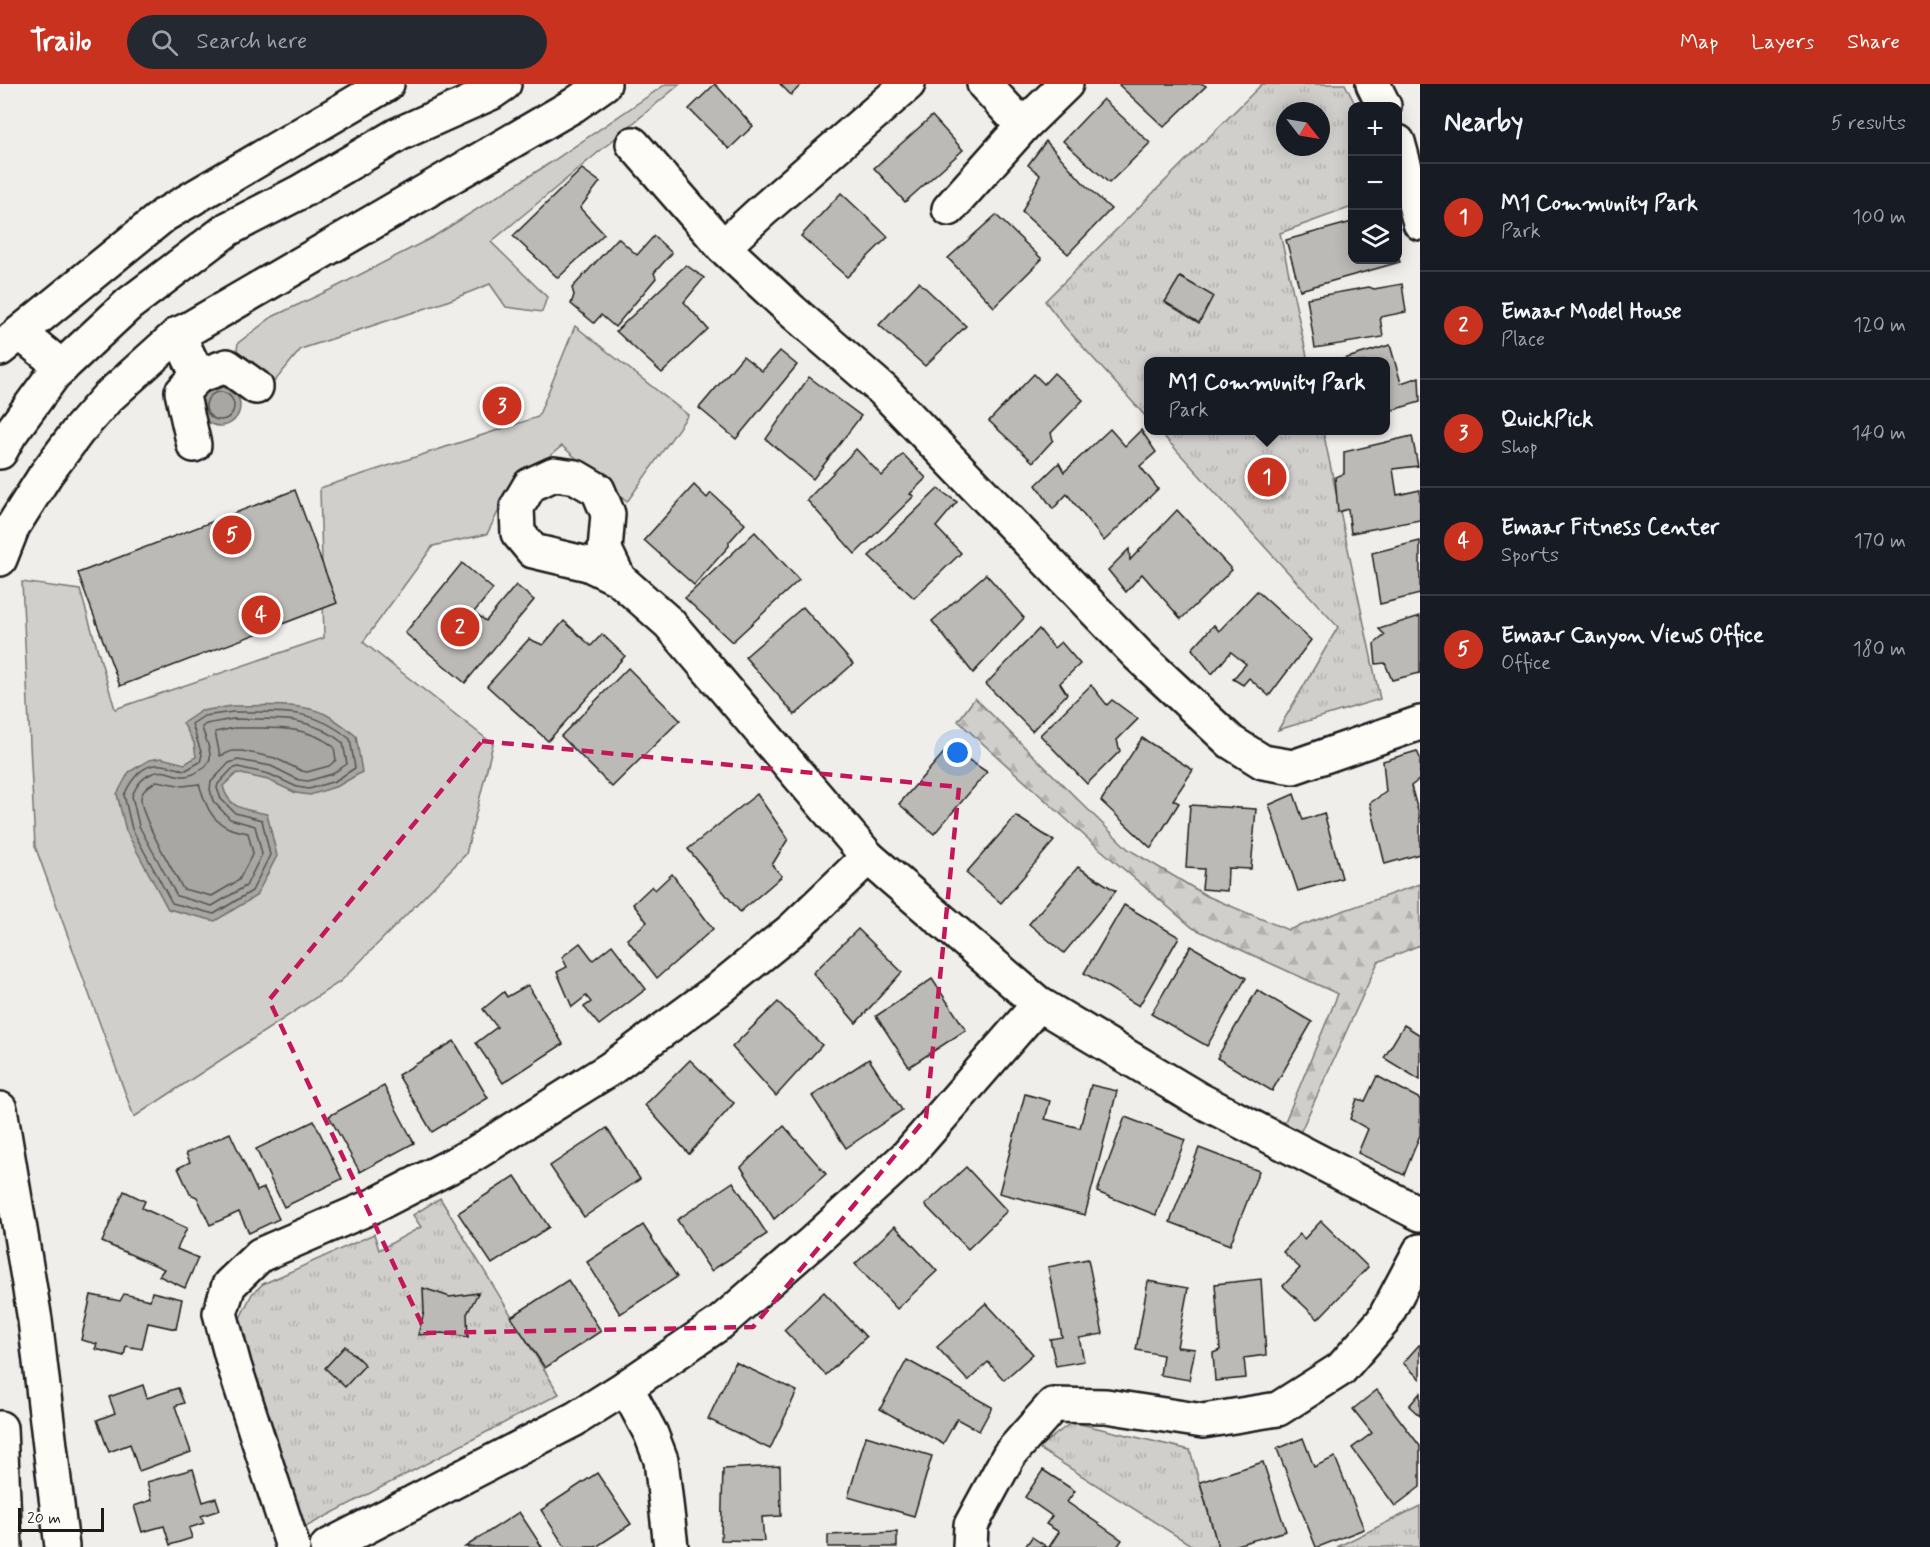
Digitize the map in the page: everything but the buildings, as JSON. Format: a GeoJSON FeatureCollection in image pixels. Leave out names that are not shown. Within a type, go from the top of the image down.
{"type":"FeatureCollection","features":[{"type":"Feature","properties":{"kind":"street"},"geometry":{"type":"LineString","coordinates":[[62,367],[10,341],[164,215],[387,84]]}},
{"type":"Feature","properties":{"kind":"street"},"geometry":{"type":"LineString","coordinates":[[0,452],[10,434],[54,374],[129,304],[228,229],[300,192],[399,134],[491,93],[504,84]]}},
{"type":"Feature","properties":{"kind":"street"},"geometry":{"type":"LineString","coordinates":[[0,559],[13,526],[46,474],[78,432],[107,398],[178,334],[564,111],[604,84]]}},
{"type":"Feature","properties":{"kind":"street"},"geometry":{"type":"LineString","coordinates":[[723,247],[908,84]]}},
{"type":"Feature","properties":{"kind":"street"},"geometry":{"type":"LineString","coordinates":[[984,84],[1023,126]]}},
{"type":"Feature","properties":{"kind":"street"},"geometry":{"type":"LineString","coordinates":[[949,208],[1023,126],[1066,84]]}},
{"type":"Feature","properties":{"kind":"street"},"geometry":{"type":"LineString","coordinates":[[1373,84],[1382,102]]}},
{"type":"Feature","properties":{"kind":"street"},"geometry":{"type":"LineString","coordinates":[[633,144],[723,247],[883,390],[1138,655],[1231,742],[1263,762],[1293,767],[1420,723]]}},
{"type":"Feature","properties":{"kind":"street"},"geometry":{"type":"LineString","coordinates":[[1402,156],[1420,223]]}},
{"type":"Feature","properties":{"kind":"street"},"geometry":{"type":"LineString","coordinates":[[178,334],[198,376]]}},
{"type":"Feature","properties":{"kind":"street"},"geometry":{"type":"LineString","coordinates":[[194,445],[182,392],[198,376],[227,366],[256,387]]}},
{"type":"Feature","properties":{"kind":"street"},"geometry":{"type":"LineString","coordinates":[[619,579],[669,623],[868,856],[1039,1004],[1197,1099],[1420,1214]]}},
{"type":"Feature","properties":{"kind":"street"},"geometry":{"type":"LineString","coordinates":[[293,1547],[234,1365],[220,1313],[229,1285],[260,1255],[375,1205],[474,1154],[610,1069],[719,989],[793,929],[868,856]]}},
{"type":"Feature","properties":{"kind":"street"},"geometry":{"type":"LineString","coordinates":[[327,1547],[575,1419],[720,1323],[897,1165],[969,1087],[1039,1004]]}},
{"type":"Feature","properties":{"kind":"street"},"geometry":{"type":"LineString","coordinates":[[0,1109],[35,1320],[62,1547]]}},
{"type":"Feature","properties":{"kind":"street"},"geometry":{"type":"LineString","coordinates":[[970,1547],[971,1525],[1009,1455],[1053,1405],[1106,1406],[1203,1421],[1278,1409],[1341,1369],[1383,1322],[1420,1251]]}},
{"type":"Feature","properties":{"kind":"street"},"geometry":{"type":"LineString","coordinates":[[626,1387],[651,1434],[661,1460],[672,1547]]}},
{"type":"Feature","properties":{"kind":"street"},"geometry":{"type":"LineString","coordinates":[[0,1428],[5,1547]]}},
{"type":"Feature","properties":{"kind":"highlighted area"},"geometry":{"type":"Polygon","coordinates":[[[482,741],[959,787],[926,1118],[753,1327],[426,1333],[269,1000],[482,741]]]}},
{"type":"Feature","properties":{"kind":"green space"},"geometry":{"type":"Polygon","coordinates":[[[666,84],[680,84],[491,242],[547,297],[542,312],[506,307],[490,284],[445,302],[301,349],[275,381],[265,386],[234,370],[238,343],[272,317],[433,237],[550,163],[666,84]]]}},
{"type":"Feature","properties":{"kind":"green space"},"geometry":{"type":"Polygon","coordinates":[[[1262,84],[1345,84],[1354,102],[1348,102],[1348,208],[1280,233],[1307,357],[1144,357],[1144,415],[1065,327],[1045,301],[1262,84]]]}},
{"type":"Feature","properties":{"kind":"green space"},"geometry":{"type":"Polygon","coordinates":[[[575,326],[688,415],[627,502],[562,446],[510,488],[487,534],[433,546],[363,642],[493,744],[466,854],[341,981],[134,1117],[35,846],[22,582],[80,590],[115,709],[324,638],[320,488],[538,417],[575,326]]]}},
{"type":"Feature","properties":{"kind":"green space"},"geometry":{"type":"Polygon","coordinates":[[[1163,435],[1324,435],[1380,699],[1278,730],[1338,627],[1163,435]]]}},
{"type":"Feature","properties":{"kind":"green space"},"geometry":{"type":"Polygon","coordinates":[[[975,698],[1128,849],[1207,896],[1288,930],[1420,884],[1420,945],[1378,962],[1300,1133],[1284,1124],[1338,994],[1193,928],[1087,838],[958,721],[975,698]]]}},
{"type":"Feature","properties":{"kind":"green space"},"geometry":{"type":"Polygon","coordinates":[[[440,1198],[559,1394],[300,1530],[239,1320],[252,1294],[263,1284],[374,1234],[379,1250],[421,1227],[413,1215],[440,1198]]]}},
{"type":"Feature","properties":{"kind":"green space"},"geometry":{"type":"Polygon","coordinates":[[[1072,1422],[1190,1450],[1218,1547],[1194,1547],[1038,1448],[1072,1422]]]}},
{"type":"Feature","properties":{"kind":"green space"},"geometry":{"type":"Polygon","coordinates":[[[1420,1506],[1420,1547],[1337,1547],[1420,1506]]]}},
{"type":"Feature","properties":{"kind":"water"},"geometry":{"type":"Polygon","coordinates":[[[220,386],[228,387],[234,392],[239,398],[239,414],[234,420],[228,425],[220,426],[212,425],[206,420],[201,414],[200,406],[201,398],[206,392],[212,387],[220,386]]]}},
{"type":"Feature","properties":{"kind":"water"},"geometry":{"type":"Polygon","coordinates":[[[232,706],[292,706],[325,714],[356,736],[362,772],[338,786],[310,795],[296,793],[268,780],[237,773],[223,786],[229,800],[234,804],[267,814],[277,856],[256,896],[215,921],[168,909],[126,831],[117,794],[129,772],[149,760],[161,758],[185,764],[196,757],[194,743],[183,723],[201,711],[232,706]]]}},
{"type":"Feature","properties":{"kind":"place","name":"QuickPick"},"geometry":{"type":"Point","coordinates":[502,406]}},
{"type":"Feature","properties":{"kind":"place","name":"M1 Community Park"},"geometry":{"type":"Point","coordinates":[1267,477]}},
{"type":"Feature","properties":{"kind":"place","name":"Emaar Canyon Views Office"},"geometry":{"type":"Point","coordinates":[232,535]}},
{"type":"Feature","properties":{"kind":"place","name":"Emaar Fitness Center"},"geometry":{"type":"Point","coordinates":[261,615]}},
{"type":"Feature","properties":{"kind":"place","name":"Emaar Model House"},"geometry":{"type":"Point","coordinates":[460,627]}}]}
